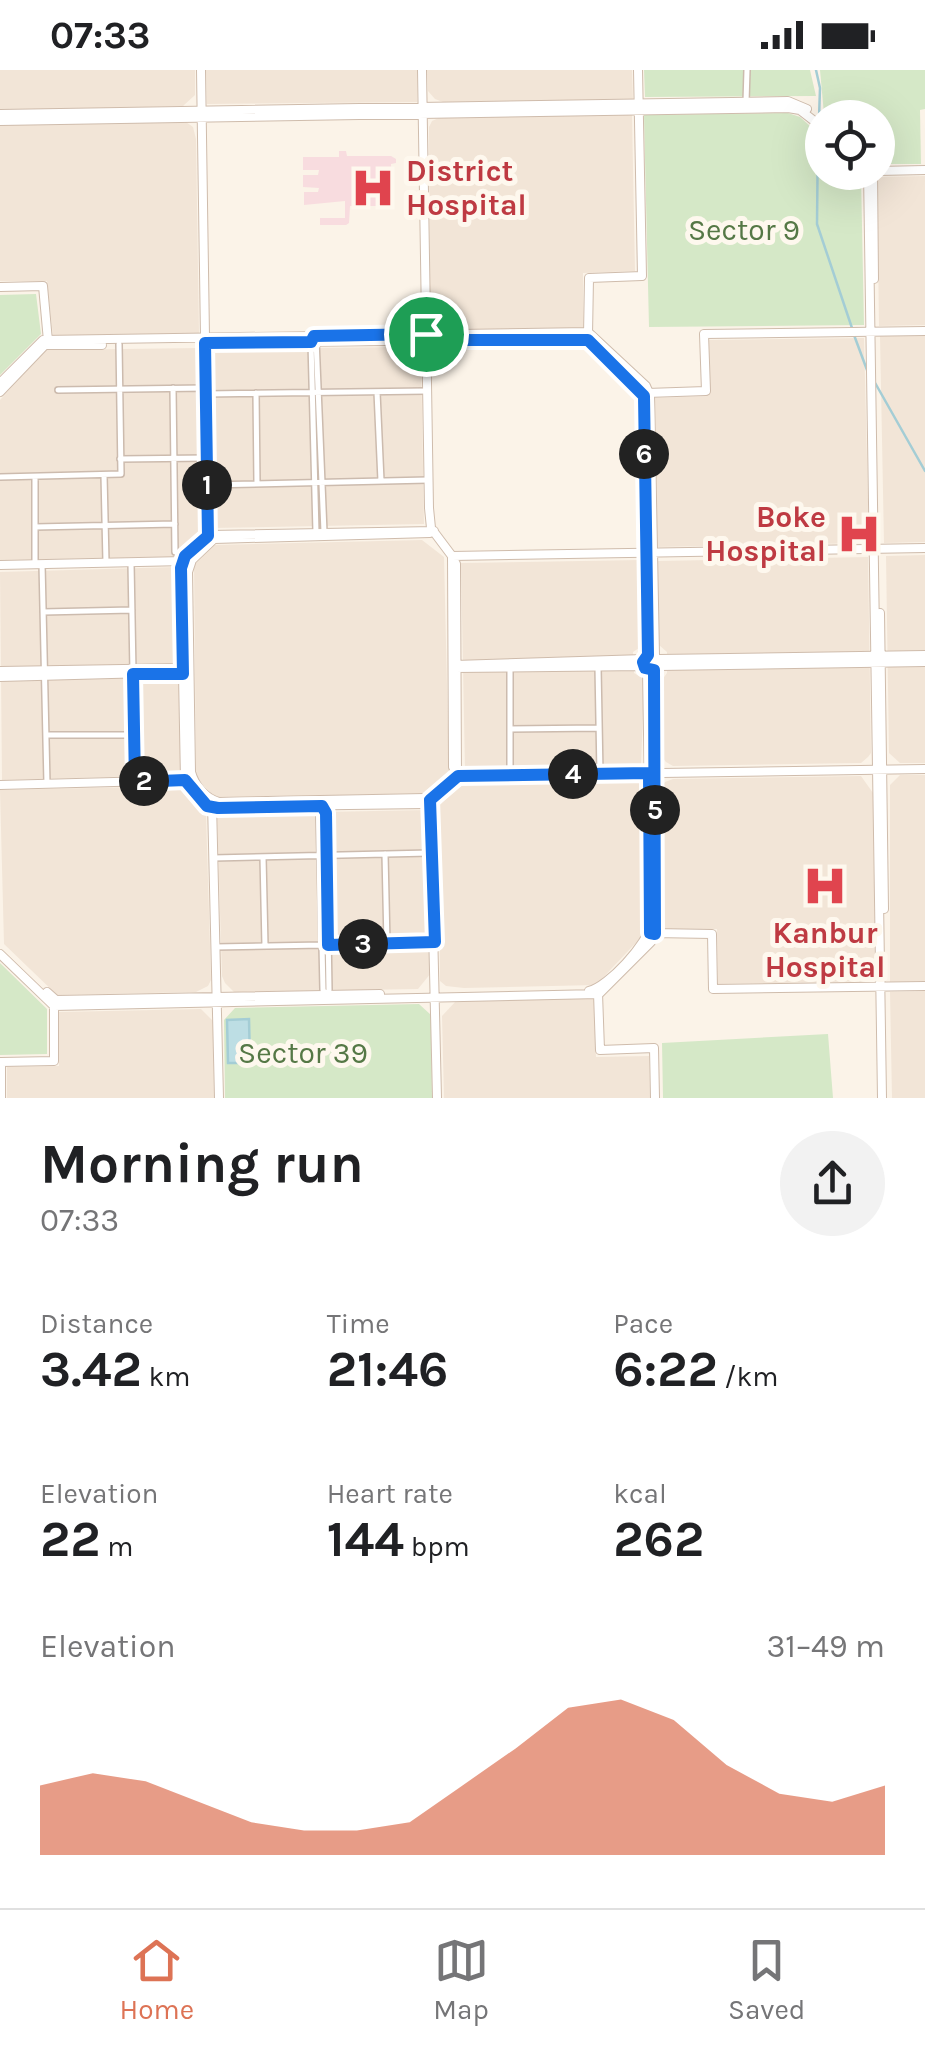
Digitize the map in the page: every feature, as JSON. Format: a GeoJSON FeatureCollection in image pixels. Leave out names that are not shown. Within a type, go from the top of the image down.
{"type":"FeatureCollection","features":[{"type":"Feature","properties":{"kind":"street"},"geometry":{"type":"LineString","coordinates":[[201,70],[209,539]]}},
{"type":"Feature","properties":{"kind":"street"},"geometry":{"type":"LineString","coordinates":[[422,70],[428,480],[434,532],[452,556],[458,776]]}},
{"type":"Feature","properties":{"kind":"street"},"geometry":{"type":"LineString","coordinates":[[588,336],[589,278],[642,276],[638,70]]}},
{"type":"Feature","properties":{"kind":"street"},"geometry":{"type":"LineString","coordinates":[[746,102],[747,70]]}},
{"type":"Feature","properties":{"kind":"street"},"geometry":{"type":"LineString","coordinates":[[638,107],[788,101],[805,112]]}},
{"type":"Feature","properties":{"kind":"street"},"geometry":{"type":"LineString","coordinates":[[0,118],[638,107],[788,108],[805,115]]}},
{"type":"Feature","properties":{"kind":"street"},"geometry":{"type":"LineString","coordinates":[[895,171],[925,170]]}},
{"type":"Feature","properties":{"kind":"street"},"geometry":{"type":"LineString","coordinates":[[871,190],[885,1098]]}},
{"type":"Feature","properties":{"kind":"street"},"geometry":{"type":"LineString","coordinates":[[0,288],[43,286],[48,343]]}},
{"type":"Feature","properties":{"kind":"street"},"geometry":{"type":"LineString","coordinates":[[646,393],[706,391],[704,334],[925,331]]}},
{"type":"Feature","properties":{"kind":"street"},"geometry":{"type":"LineString","coordinates":[[0,392],[48,343],[588,336],[646,393],[652,773],[651,942],[598,992],[55,1003],[0,951]]}},
{"type":"Feature","properties":{"kind":"street"},"geometry":{"type":"LineString","coordinates":[[0,383],[43,340],[118,344],[205,341]]}},
{"type":"Feature","properties":{"kind":"street"},"geometry":{"type":"LineString","coordinates":[[314,340],[320,532]]}},
{"type":"Feature","properties":{"kind":"street"},"geometry":{"type":"LineString","coordinates":[[0,477],[121,474],[118,344]]}},
{"type":"Feature","properties":{"kind":"street"},"geometry":{"type":"LineString","coordinates":[[172,388],[175,552]]}},
{"type":"Feature","properties":{"kind":"street"},"geometry":{"type":"LineString","coordinates":[[58,390],[427,391]]}},
{"type":"Feature","properties":{"kind":"street"},"geometry":{"type":"LineString","coordinates":[[377,392],[381,481]]}},
{"type":"Feature","properties":{"kind":"street"},"geometry":{"type":"LineString","coordinates":[[256,393],[257,484]]}},
{"type":"Feature","properties":{"kind":"street"},"geometry":{"type":"LineString","coordinates":[[120,459],[207,458]]}},
{"type":"Feature","properties":{"kind":"street"},"geometry":{"type":"LineString","coordinates":[[104,474],[106,563]]}},
{"type":"Feature","properties":{"kind":"street"},"geometry":{"type":"LineString","coordinates":[[35,476],[47,784]]}},
{"type":"Feature","properties":{"kind":"street"},"geometry":{"type":"LineString","coordinates":[[207,484],[428,480]]}},
{"type":"Feature","properties":{"kind":"street"},"geometry":{"type":"LineString","coordinates":[[35,527],[175,524]]}},
{"type":"Feature","properties":{"kind":"street"},"geometry":{"type":"LineString","coordinates":[[434,532],[320,532],[209,539],[187,562],[185,670],[190,789],[212,804],[425,804],[458,776],[925,768]]}},
{"type":"Feature","properties":{"kind":"street"},"geometry":{"type":"LineString","coordinates":[[209,539],[434,532]]}},
{"type":"Feature","properties":{"kind":"street"},"geometry":{"type":"LineString","coordinates":[[452,556],[925,548]]}},
{"type":"Feature","properties":{"kind":"street"},"geometry":{"type":"LineString","coordinates":[[131,562],[135,782]]}},
{"type":"Feature","properties":{"kind":"street"},"geometry":{"type":"LineString","coordinates":[[0,565],[187,562]]}},
{"type":"Feature","properties":{"kind":"street"},"geometry":{"type":"LineString","coordinates":[[43,612],[132,610]]}},
{"type":"Feature","properties":{"kind":"street"},"geometry":{"type":"LineString","coordinates":[[456,666],[925,659]]}},
{"type":"Feature","properties":{"kind":"street"},"geometry":{"type":"LineString","coordinates":[[456,666],[510,669],[651,663]]}},
{"type":"Feature","properties":{"kind":"street"},"geometry":{"type":"LineString","coordinates":[[598,667],[600,774]]}},
{"type":"Feature","properties":{"kind":"street"},"geometry":{"type":"LineString","coordinates":[[510,669],[510,775]]}},
{"type":"Feature","properties":{"kind":"street"},"geometry":{"type":"LineString","coordinates":[[0,674],[185,670]]}},
{"type":"Feature","properties":{"kind":"street"},"geometry":{"type":"LineString","coordinates":[[510,729],[599,728]]}},
{"type":"Feature","properties":{"kind":"street"},"geometry":{"type":"LineString","coordinates":[[46,735],[134,734]]}},
{"type":"Feature","properties":{"kind":"street"},"geometry":{"type":"LineString","coordinates":[[0,785],[189,780]]}},
{"type":"Feature","properties":{"kind":"street"},"geometry":{"type":"LineString","coordinates":[[212,804],[430,800]]}},
{"type":"Feature","properties":{"kind":"street"},"geometry":{"type":"LineString","coordinates":[[430,800],[437,1098]]}},
{"type":"Feature","properties":{"kind":"street"},"geometry":{"type":"LineString","coordinates":[[212,804],[219,1098]]}},
{"type":"Feature","properties":{"kind":"street"},"geometry":{"type":"LineString","coordinates":[[322,806],[326,813],[323,855],[327,996]]}},
{"type":"Feature","properties":{"kind":"street"},"geometry":{"type":"LineString","coordinates":[[213,858],[433,853]]}},
{"type":"Feature","properties":{"kind":"street"},"geometry":{"type":"LineString","coordinates":[[385,854],[388,944]]}},
{"type":"Feature","properties":{"kind":"street"},"geometry":{"type":"LineString","coordinates":[[262,857],[265,946]]}},
{"type":"Feature","properties":{"kind":"street"},"geometry":{"type":"LineString","coordinates":[[652,933],[712,934],[712,989],[925,986]]}},
{"type":"Feature","properties":{"kind":"street"},"geometry":{"type":"LineString","coordinates":[[215,948],[435,942]]}},
{"type":"Feature","properties":{"kind":"street"},"geometry":{"type":"LineString","coordinates":[[598,992],[600,1050],[654,1048],[654,1098]]}},
{"type":"Feature","properties":{"kind":"street"},"geometry":{"type":"LineString","coordinates":[[216,1000],[436,996]]}},
{"type":"Feature","properties":{"kind":"street"},"geometry":{"type":"LineString","coordinates":[[2,1098],[1,1062],[54,1061],[55,1003]]}},
{"type":"Feature","properties":{"kind":"shaded area"},"geometry":{"type":"Polygon","coordinates":[[[0,70],[195,70],[195,95],[183,106],[0,111],[0,70]]]}},
{"type":"Feature","properties":{"kind":"shaded area"},"geometry":{"type":"Polygon","coordinates":[[[206,70],[417,70],[417,102],[207,104],[206,70]]]}},
{"type":"Feature","properties":{"kind":"shaded area"},"geometry":{"type":"Polygon","coordinates":[[[427,70],[632,70],[633,100],[443,102],[428,91],[427,70]]]}},
{"type":"Feature","properties":{"kind":"shaded area"},"geometry":{"type":"Polygon","coordinates":[[[632,115],[635,271],[583,273],[583,329],[436,329],[430,315],[432,121],[441,117],[632,115]]]}},
{"type":"Feature","properties":{"kind":"shaded area"},"geometry":{"type":"Polygon","coordinates":[[[186,122],[193,127],[196,139],[199,333],[53,336],[47,281],[0,281],[0,125],[186,122]]]}},
{"type":"Feature","properties":{"kind":"shaded area","name":"District Hospital"},"geometry":{"type":"Polygon","coordinates":[[[339,151],[346,151],[347,156],[396,159],[391,164],[392,183],[383,184],[383,195],[392,195],[392,206],[383,206],[382,201],[379,206],[350,206],[346,225],[320,225],[320,218],[345,218],[345,201],[304,205],[304,192],[318,192],[319,188],[303,187],[303,175],[318,175],[319,170],[303,170],[303,157],[339,157],[339,151]]]}},
{"type":"Feature","properties":{"kind":"shaded area"},"geometry":{"type":"Polygon","coordinates":[[[925,176],[925,325],[879,326],[877,190],[895,190],[895,177],[925,176]]]}},
{"type":"Feature","properties":{"kind":"shaded area"},"geometry":{"type":"Polygon","coordinates":[[[925,335],[925,542],[884,543],[880,336],[925,335]]]}},
{"type":"Feature","properties":{"kind":"shaded area"},"geometry":{"type":"Polygon","coordinates":[[[864,338],[869,543],[655,547],[655,398],[709,396],[708,340],[864,338]]]}},
{"type":"Feature","properties":{"kind":"shaded area"},"geometry":{"type":"Polygon","coordinates":[[[410,347],[421,356],[424,524],[212,528],[211,349],[410,347]]]}},
{"type":"Feature","properties":{"kind":"shaded area"},"geometry":{"type":"Polygon","coordinates":[[[200,348],[202,530],[175,557],[0,560],[0,400],[46,350],[200,348]]]}},
{"type":"Feature","properties":{"kind":"shaded area"},"geometry":{"type":"Polygon","coordinates":[[[422,540],[444,557],[449,772],[428,793],[215,798],[196,777],[194,565],[214,545],[422,540]]]}},
{"type":"Feature","properties":{"kind":"shaded area"},"geometry":{"type":"Polygon","coordinates":[[[925,555],[925,763],[900,763],[889,753],[886,556],[925,555]]]}},
{"type":"Feature","properties":{"kind":"shaded area"},"geometry":{"type":"Polygon","coordinates":[[[868,557],[868,757],[861,763],[673,766],[666,762],[661,756],[659,684],[667,673],[667,652],[659,645],[657,561],[868,557]]]}},
{"type":"Feature","properties":{"kind":"shaded area"},"geometry":{"type":"Polygon","coordinates":[[[640,560],[642,646],[633,652],[634,673],[642,678],[644,686],[641,765],[465,770],[461,563],[640,560]]]}},
{"type":"Feature","properties":{"kind":"shaded area"},"geometry":{"type":"Polygon","coordinates":[[[176,567],[181,775],[2,780],[0,572],[176,567]]]}},
{"type":"Feature","properties":{"kind":"shaded area"},"geometry":{"type":"Polygon","coordinates":[[[900,775],[925,775],[925,981],[890,982],[890,785],[900,775]]]}},
{"type":"Feature","properties":{"kind":"shaded area"},"geometry":{"type":"Polygon","coordinates":[[[861,776],[873,793],[875,981],[718,984],[717,929],[663,929],[661,788],[665,782],[861,776]]]}},
{"type":"Feature","properties":{"kind":"shaded area"},"geometry":{"type":"Polygon","coordinates":[[[636,779],[646,787],[647,931],[596,985],[464,988],[446,986],[440,981],[439,806],[462,781],[636,779]]]}},
{"type":"Feature","properties":{"kind":"shaded area"},"geometry":{"type":"Polygon","coordinates":[[[182,786],[206,814],[211,980],[208,986],[196,992],[57,995],[4,944],[0,790],[182,786]]]}},
{"type":"Feature","properties":{"kind":"shaded area"},"geometry":{"type":"Polygon","coordinates":[[[428,810],[431,973],[418,989],[234,992],[225,983],[217,814],[428,810]]]}},
{"type":"Feature","properties":{"kind":"shaded area"},"geometry":{"type":"Polygon","coordinates":[[[925,991],[925,1098],[892,1098],[890,992],[925,991]]]}},
{"type":"Feature","properties":{"kind":"shaded area"},"geometry":{"type":"Polygon","coordinates":[[[594,998],[596,1057],[649,1056],[650,1098],[444,1098],[442,1016],[456,1001],[594,998]]]}},
{"type":"Feature","properties":{"kind":"shaded area"},"geometry":{"type":"Polygon","coordinates":[[[201,1009],[213,1021],[214,1098],[7,1098],[7,1067],[59,1066],[59,1012],[201,1009]]]}},
{"type":"Feature","properties":{"kind":"green space"},"geometry":{"type":"Polygon","coordinates":[[[644,70],[810,70],[816,96],[645,97],[644,70]]]}},
{"type":"Feature","properties":{"kind":"green space"},"geometry":{"type":"Polygon","coordinates":[[[820,70],[925,70],[925,109],[920,110],[921,164],[895,164],[895,100],[823,100],[820,70]]]}},
{"type":"Feature","properties":{"kind":"green space","name":"Sector 9"},"geometry":{"type":"Polygon","coordinates":[[[788,113],[805,122],[805,190],[861,190],[864,325],[649,327],[644,115],[788,113]]]}},
{"type":"Feature","properties":{"kind":"green space"},"geometry":{"type":"Polygon","coordinates":[[[36,294],[41,334],[0,375],[0,295],[36,294]]]}},
{"type":"Feature","properties":{"kind":"green space"},"geometry":{"type":"Polygon","coordinates":[[[0,963],[47,1009],[47,1054],[0,1055],[0,963]]]}},
{"type":"Feature","properties":{"kind":"green space","name":"Sector 39"},"geometry":{"type":"Polygon","coordinates":[[[419,1004],[431,1015],[432,1098],[225,1098],[224,1020],[235,1008],[419,1004]]]}},
{"type":"Feature","properties":{"kind":"green space"},"geometry":{"type":"Polygon","coordinates":[[[828,1034],[833,1098],[663,1098],[662,1043],[828,1034]]]}},
{"type":"Feature","properties":{"kind":"water"},"geometry":{"type":"Polygon","coordinates":[[[249,1019],[250,1063],[228,1063],[227,1020],[249,1019]]]}},
{"type":"Feature","properties":{"kind":"waterway"},"geometry":{"type":"LineString","coordinates":[[816,70],[820,100]]}},
{"type":"Feature","properties":{"kind":"waterway"},"geometry":{"type":"LineString","coordinates":[[817,190],[817,224],[852,328]]}},
{"type":"Feature","properties":{"kind":"waterway"},"geometry":{"type":"LineString","coordinates":[[854,335],[867,370]]}},
{"type":"Feature","properties":{"kind":"waterway"},"geometry":{"type":"LineString","coordinates":[[874,381],[925,471]]}},
{"type":"Feature","properties":{"kind":"place","name":"District Hospital"},"geometry":{"type":"Point","coordinates":[373,188]}},
{"type":"Feature","properties":{"kind":"place","name":"Boke Hospital"},"geometry":{"type":"Point","coordinates":[859,534]}},
{"type":"Feature","properties":{"kind":"place","name":"Kanbur Hospital"},"geometry":{"type":"Point","coordinates":[825,886]}},
{"type":"Feature","properties":{"kind":"route"},"geometry":{"type":"LineString","coordinates":[[426,334],[426,340],[588,340],[644,396],[648,655],[643,662],[645,668],[654,670],[655,934],[650,933],[649,773],[458,776],[430,800],[435,942],[328,945],[326,813],[322,806],[218,808],[207,806],[185,780],[135,782],[133,674],[183,674],[181,568],[185,556],[208,536],[205,343],[311,342],[314,336],[426,334]]}}]}
